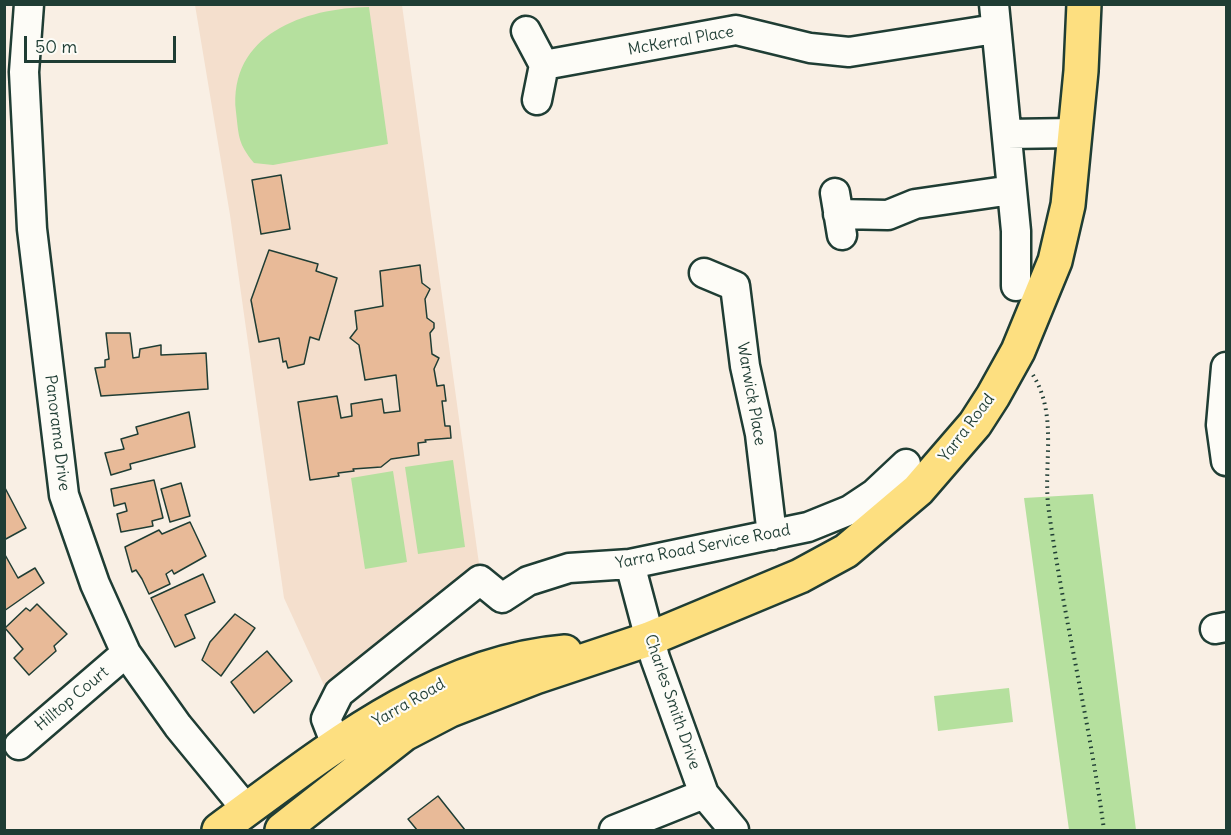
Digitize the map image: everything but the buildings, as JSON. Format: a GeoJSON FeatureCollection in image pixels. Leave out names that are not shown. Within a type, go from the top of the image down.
{"type":"FeatureCollection","features":[{"type":"Feature","properties":{"kind":"main road","name":"Yarra Road"},"geometry":{"type":"LineString","coordinates":[[219,831],[256,820],[347,759],[404,734],[450,710],[535,677],[638,643],[766,592],[846,550],[918,490],[975,424],[1018,351],[1055,261],[1068,205],[1084,4]]}},
{"type":"Feature","properties":{"kind":"main road","name":"Yarra Road"},"geometry":{"type":"LineString","coordinates":[[282,831],[347,759]]}},
{"type":"Feature","properties":{"kind":"street","name":"Panorama Drive"},"geometry":{"type":"LineString","coordinates":[[29,4],[14,72],[63,495],[95,584],[126,654],[178,726],[256,820]]}},
{"type":"Feature","properties":{"kind":"street"},"geometry":{"type":"LineString","coordinates":[[994,17],[1016,231],[1016,286]]}},
{"type":"Feature","properties":{"kind":"street","name":"McKerral Place"},"geometry":{"type":"LineString","coordinates":[[544,65],[736,30],[810,48],[849,51],[994,17]]}},
{"type":"Feature","properties":{"kind":"street"},"geometry":{"type":"LineString","coordinates":[[526,31],[544,65],[537,100]]}},
{"type":"Feature","properties":{"kind":"street"},"geometry":{"type":"LineString","coordinates":[[1007,134],[1074,133]]}},
{"type":"Feature","properties":{"kind":"street"},"geometry":{"type":"LineString","coordinates":[[838,214],[888,215],[915,204],[1012,190]]}},
{"type":"Feature","properties":{"kind":"street","name":"Warwick Place"},"geometry":{"type":"LineString","coordinates":[[704,273],[735,286],[745,366],[760,434],[772,535]]}},
{"type":"Feature","properties":{"kind":"street"},"geometry":{"type":"LineString","coordinates":[[1227,367],[1221,425],[1227,461]]}},
{"type":"Feature","properties":{"kind":"street","name":"Yarra Road Service Road"},"geometry":{"type":"LineString","coordinates":[[347,759],[326,718],[339,693],[480,580],[502,598],[528,582],[569,568],[630,564],[808,527],[850,510],[874,494],[906,465]]}},
{"type":"Feature","properties":{"kind":"street","name":"Charles Smith Drive"},"geometry":{"type":"LineString","coordinates":[[630,564],[638,643],[704,794],[734,831]]}},
{"type":"Feature","properties":{"kind":"street","name":"Hilltop Court"},"geometry":{"type":"LineString","coordinates":[[19,745],[126,654]]}},
{"type":"Feature","properties":{"kind":"street"},"geometry":{"type":"LineString","coordinates":[[614,831],[704,794]]}},
{"type":"Feature","properties":{"kind":"path"},"geometry":{"type":"LineString","coordinates":[[1018,351],[1040,387],[1048,418],[1048,510],[1095,763],[1104,831]]}},
{"type":"Feature","properties":{"kind":"shaded area"},"geometry":{"type":"Polygon","coordinates":[[[195,5],[402,5],[480,571],[328,694],[284,598],[230,215],[195,5]]]}},
{"type":"Feature","properties":{"kind":"green space"},"geometry":{"type":"Polygon","coordinates":[[[369,7],[388,144],[273,165],[254,163],[242,145],[236,112],[237,85],[244,63],[258,45],[276,31],[297,20],[320,13],[369,7]]]}},
{"type":"Feature","properties":{"kind":"green space"},"geometry":{"type":"Polygon","coordinates":[[[453,460],[465,547],[418,554],[405,467],[453,460]]]}},
{"type":"Feature","properties":{"kind":"green space"},"geometry":{"type":"Polygon","coordinates":[[[393,471],[407,562],[365,569],[351,478],[393,471]]]}},
{"type":"Feature","properties":{"kind":"green space"},"geometry":{"type":"Polygon","coordinates":[[[1093,494],[1136,830],[1069,830],[1024,498],[1093,494]]]}},
{"type":"Feature","properties":{"kind":"green space"},"geometry":{"type":"Polygon","coordinates":[[[1009,688],[1013,722],[938,731],[934,696],[1009,688]]]}}]}
